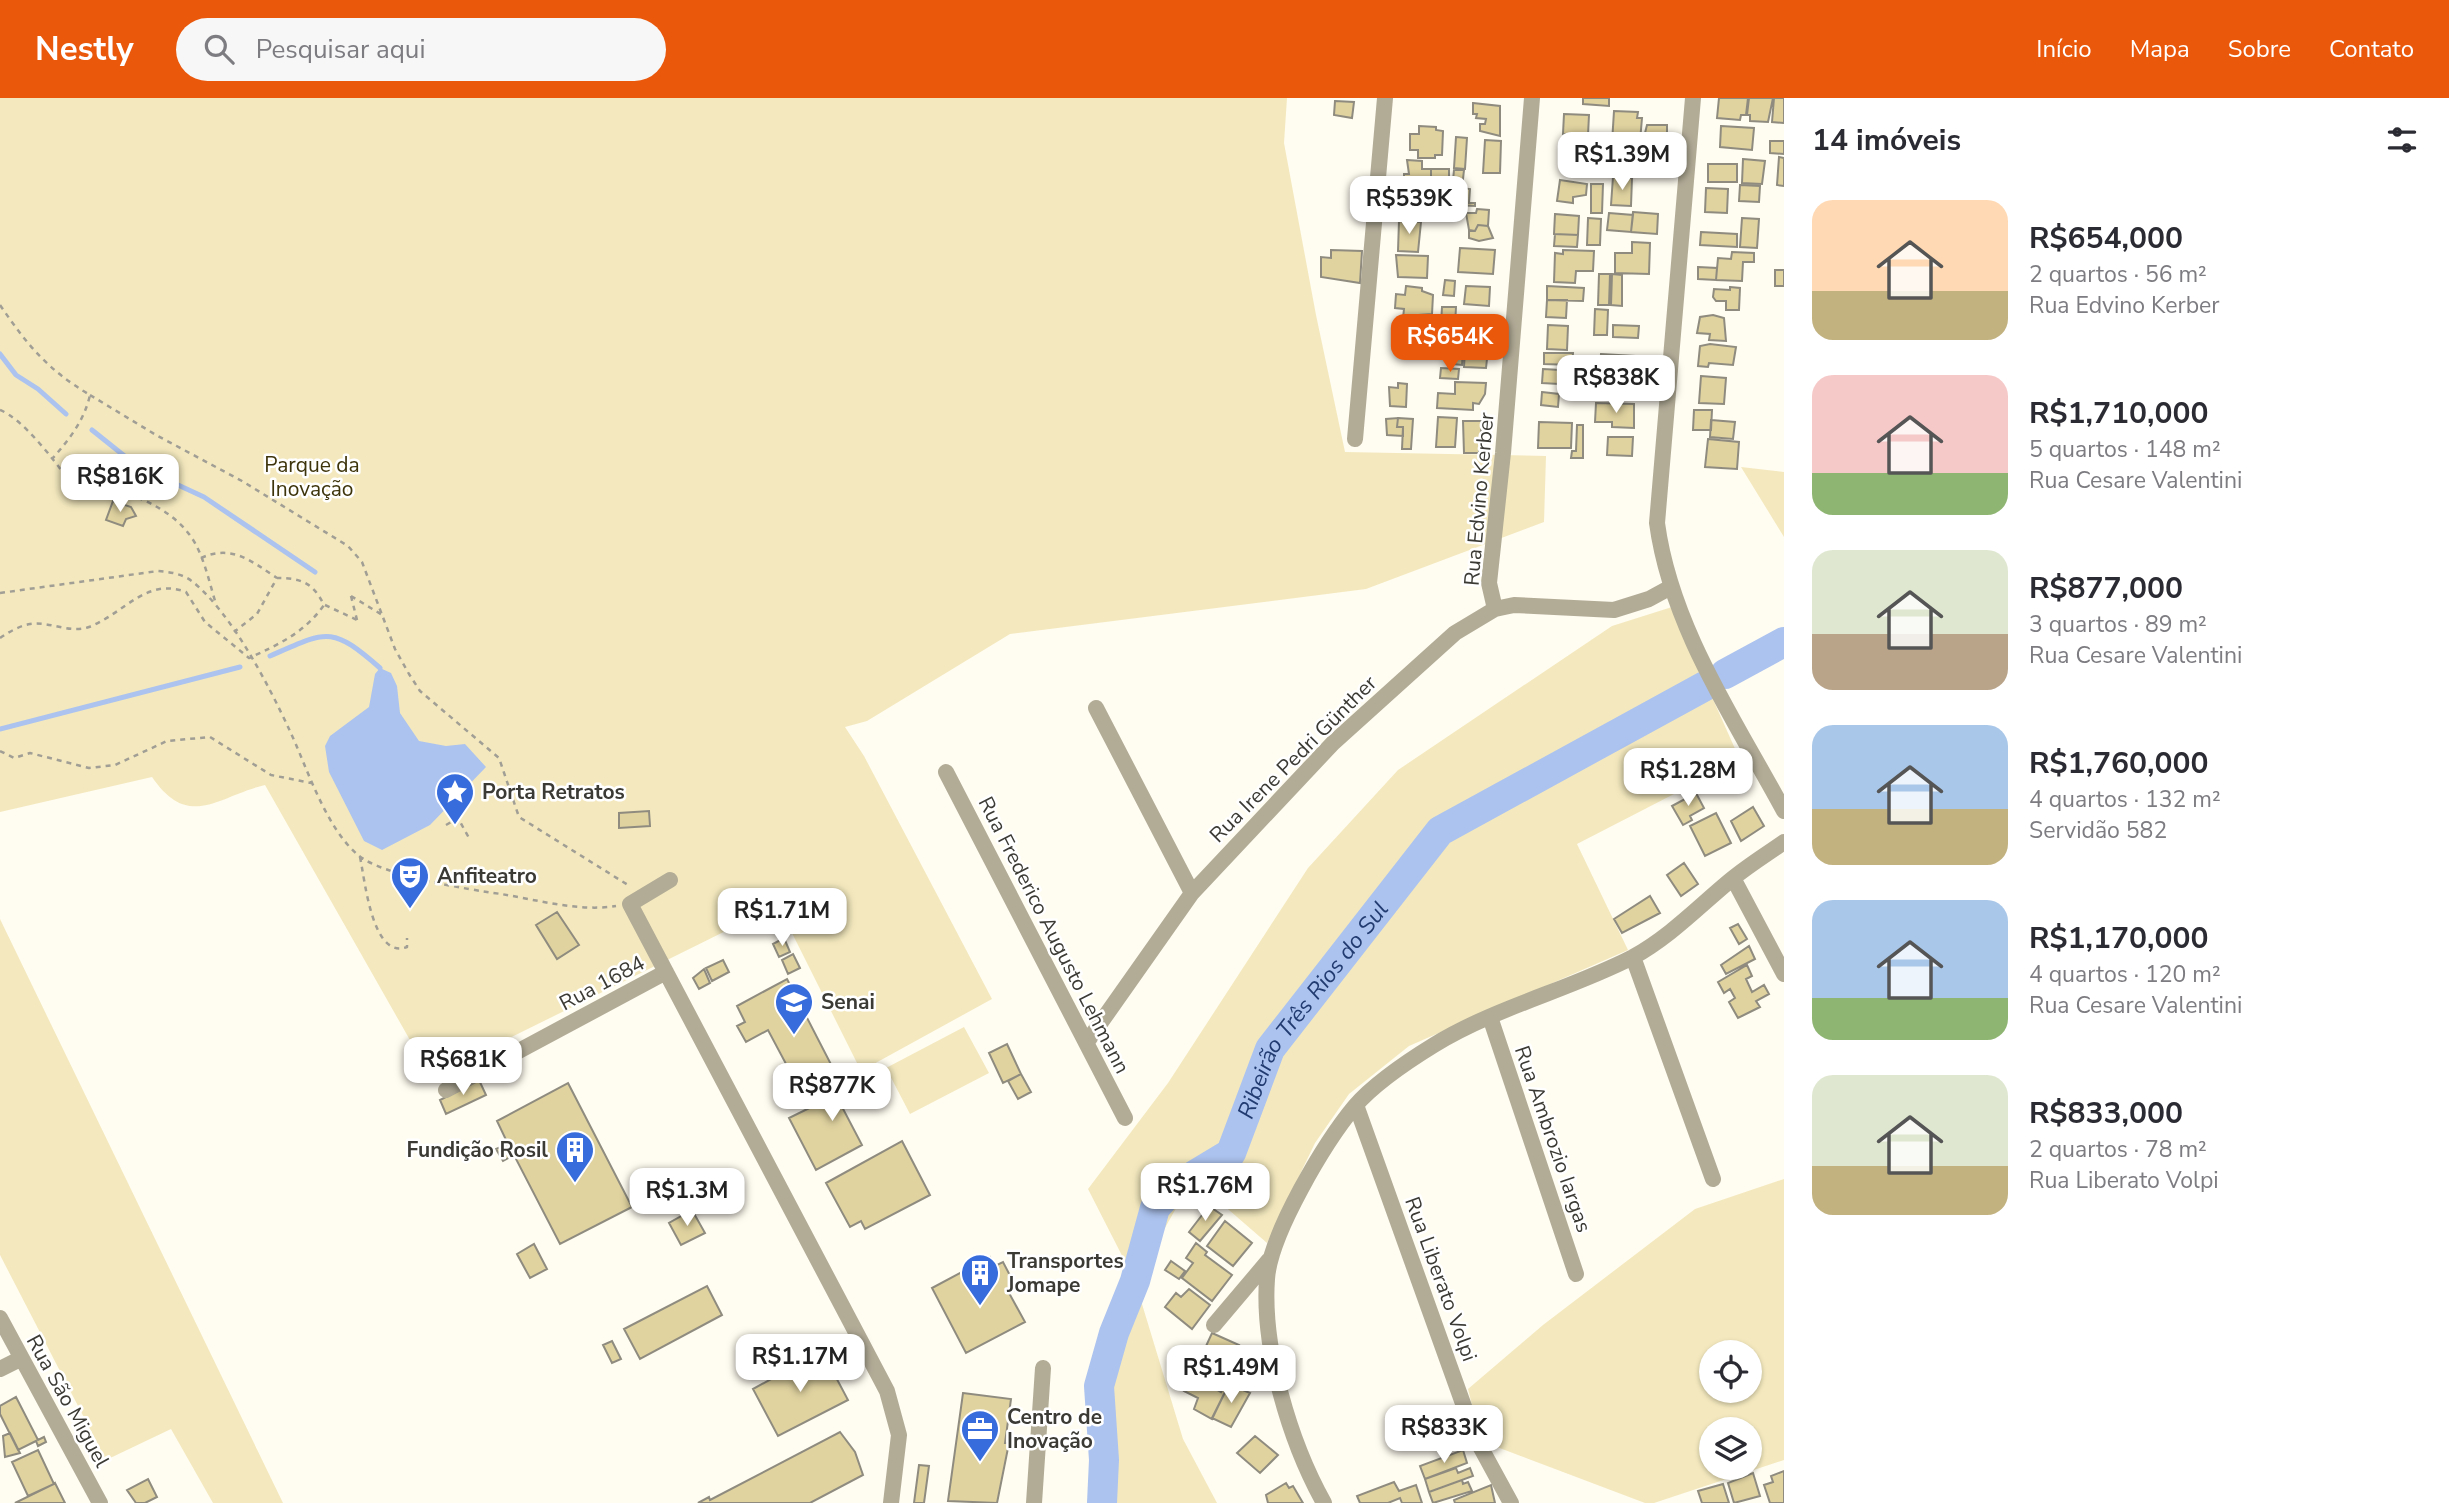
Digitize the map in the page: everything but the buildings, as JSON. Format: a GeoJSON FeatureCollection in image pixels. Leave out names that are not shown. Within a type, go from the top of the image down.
{"type":"FeatureCollection","features":[{"type":"Feature","properties":{"kind":"street"},"geometry":{"type":"LineString","coordinates":[[1355,439],[1385,98]]}},
{"type":"Feature","properties":{"kind":"street","name":"Rua Edvino Kerber"},"geometry":{"type":"LineString","coordinates":[[1495,609],[1489,583],[1504,439],[1532,98]]}},
{"type":"Feature","properties":{"kind":"street"},"geometry":{"type":"LineString","coordinates":[[1693,98],[1657,523],[1662,559],[1671,587],[1706,666],[1784,811]]}},
{"type":"Feature","properties":{"kind":"street","name":"Rua Irene Pedri Günther"},"geometry":{"type":"LineString","coordinates":[[1087,1042],[1192,893],[1333,743],[1455,633],[1495,609],[1514,605],[1614,610],[1649,599],[1671,587]]}},
{"type":"Feature","properties":{"kind":"street"},"geometry":{"type":"LineString","coordinates":[[1097,708],[1192,893]]}},
{"type":"Feature","properties":{"kind":"street","name":"Rua Frederico Augusto Lehmann"},"geometry":{"type":"LineString","coordinates":[[946,772],[1125,1118]]}},
{"type":"Feature","properties":{"kind":"street"},"geometry":{"type":"LineString","coordinates":[[1214,1325],[1270,1258],[1318,1160],[1356,1105],[1435,1044],[1490,1017],[1633,957],[1685,923],[1732,878],[1784,842]]}},
{"type":"Feature","properties":{"kind":"street"},"geometry":{"type":"LineString","coordinates":[[1732,878],[1784,974]]}},
{"type":"Feature","properties":{"kind":"street"},"geometry":{"type":"LineString","coordinates":[[670,880],[635,902],[666,972],[887,1391],[899,1435],[891,1503]]}},
{"type":"Feature","properties":{"kind":"street"},"geometry":{"type":"LineString","coordinates":[[1633,957],[1713,1179]]}},
{"type":"Feature","properties":{"kind":"street","name":"Rua 1684"},"geometry":{"type":"LineString","coordinates":[[446,1090],[666,972]]}},
{"type":"Feature","properties":{"kind":"street","name":"Rua Ambrozio Iargas"},"geometry":{"type":"LineString","coordinates":[[1490,1017],[1576,1274]]}},
{"type":"Feature","properties":{"kind":"street","name":"Rua Liberato Volpi"},"geometry":{"type":"LineString","coordinates":[[1356,1105],[1475,1437],[1511,1503]]}},
{"type":"Feature","properties":{"kind":"street"},"geometry":{"type":"LineString","coordinates":[[1270,1258],[1267,1279],[1271,1351],[1292,1428],[1324,1503]]}},
{"type":"Feature","properties":{"kind":"street","name":"Rua São Miguel"},"geometry":{"type":"LineString","coordinates":[[0,1318],[100,1503]]}},
{"type":"Feature","properties":{"kind":"street"},"geometry":{"type":"LineString","coordinates":[[0,1369],[20,1359]]}},
{"type":"Feature","properties":{"kind":"street"},"geometry":{"type":"LineString","coordinates":[[1034,1503],[1044,1368]]}},
{"type":"Feature","properties":{"kind":"path"},"geometry":{"type":"LineString","coordinates":[[0,305],[23,339],[57,376],[253,487],[348,546],[362,562],[395,649],[420,691],[499,758],[519,817],[630,886],[635,902],[594,910],[469,889],[376,865],[360,857],[347,845],[313,783],[288,727],[234,632],[217,608],[192,581],[174,572],[158,571],[0,593]]}},
{"type":"Feature","properties":{"kind":"path"},"geometry":{"type":"LineString","coordinates":[[53,458],[74,433],[86,411],[90,396]]}},
{"type":"Feature","properties":{"kind":"path"},"geometry":{"type":"LineString","coordinates":[[0,411],[12,415],[53,458],[68,479],[106,487],[171,515],[194,542],[217,608]]}},
{"type":"Feature","properties":{"kind":"path"},"geometry":{"type":"LineString","coordinates":[[201,558],[218,551],[247,558],[277,578],[296,578],[315,587],[324,605],[357,620],[351,596],[385,617]]}},
{"type":"Feature","properties":{"kind":"path"},"geometry":{"type":"LineString","coordinates":[[234,632],[257,614],[277,578]]}},
{"type":"Feature","properties":{"kind":"path"},"geometry":{"type":"LineString","coordinates":[[0,638],[31,624],[79,630],[110,616],[149,590],[165,586],[186,592],[205,622],[249,657]]}},
{"type":"Feature","properties":{"kind":"path"},"geometry":{"type":"LineString","coordinates":[[249,657],[282,644],[311,624],[324,605]]}},
{"type":"Feature","properties":{"kind":"path"},"geometry":{"type":"LineString","coordinates":[[0,751],[14,758],[30,753],[89,768],[115,765],[167,741],[210,737],[271,775],[313,783]]}},
{"type":"Feature","properties":{"kind":"path"},"geometry":{"type":"LineString","coordinates":[[446,825],[458,818],[469,838]]}},
{"type":"Feature","properties":{"kind":"path"},"geometry":{"type":"LineString","coordinates":[[360,857],[377,934],[389,947],[400,950],[407,947],[407,938]]}},
{"type":"Feature","properties":{"kind":"green space","name":"Parque da Inovação"},"geometry":{"type":"Polygon","coordinates":[[[0,98],[1287,98],[1284,143],[1345,452],[1546,456],[1544,522],[1366,589],[1010,634],[867,721],[845,727],[864,756],[992,999],[861,1071],[778,905],[431,1077],[265,785],[218,802],[192,806],[179,803],[152,777],[0,812],[0,98]]]}},
{"type":"Feature","properties":{"kind":"green space"},"geometry":{"type":"Polygon","coordinates":[[[1741,467],[1784,472],[1784,537],[1741,467]]]}},
{"type":"Feature","properties":{"kind":"green space"},"geometry":{"type":"Polygon","coordinates":[[[1672,607],[1740,760],[1577,844],[1628,950],[1409,1046],[1349,1094],[1315,1143],[1267,1243],[1199,1184],[1179,1203],[1135,1281],[1088,1189],[1168,1083],[1308,868],[1398,770],[1612,626],[1672,607]]]}},
{"type":"Feature","properties":{"kind":"green space"},"geometry":{"type":"Polygon","coordinates":[[[0,919],[283,1503],[213,1503],[171,1429],[106,1460],[0,1255],[0,919]]]}},
{"type":"Feature","properties":{"kind":"green space"},"geometry":{"type":"Polygon","coordinates":[[[964,1027],[989,1073],[910,1114],[886,1068],[964,1027]]]}},
{"type":"Feature","properties":{"kind":"green space"},"geometry":{"type":"Polygon","coordinates":[[[1784,1179],[1784,1460],[1762,1467],[1762,1417],[1699,1417],[1699,1480],[1724,1480],[1654,1503],[1645,1503],[1481,1441],[1468,1389],[1543,1325],[1695,1209],[1784,1179]]]}},
{"type":"Feature","properties":{"kind":"green space"},"geometry":{"type":"Polygon","coordinates":[[[1135,1281],[1183,1439],[1217,1503],[1102,1503],[1104,1460],[1099,1386],[1114,1333],[1135,1281]]]}},
{"type":"Feature","properties":{"kind":"water"},"geometry":{"type":"Polygon","coordinates":[[[380,668],[391,673],[397,686],[400,713],[419,741],[446,746],[465,744],[486,767],[430,825],[382,850],[364,841],[329,772],[325,746],[330,736],[369,707],[375,674],[380,668]]]}},
{"type":"Feature","properties":{"kind":"waterway"},"geometry":{"type":"LineString","coordinates":[[0,354],[16,375],[38,389],[66,414]]}},
{"type":"Feature","properties":{"kind":"waterway"},"geometry":{"type":"LineString","coordinates":[[92,430],[137,466],[204,497],[315,572]]}},
{"type":"Feature","properties":{"kind":"waterway"},"geometry":{"type":"LineString","coordinates":[[270,656],[304,641],[328,636],[350,644],[380,668]]}},
{"type":"Feature","properties":{"kind":"waterway","name":"Ribeirão Três Rios do Sul"},"geometry":{"type":"LineString","coordinates":[[1725,674],[1784,642]]}},
{"type":"Feature","properties":{"kind":"waterway"},"geometry":{"type":"LineString","coordinates":[[0,729],[240,667]]}},
{"type":"Feature","properties":{"kind":"waterway","name":"Ribeirão Três Rios do Sul"},"geometry":{"type":"LineString","coordinates":[[1102,1503],[1104,1460],[1099,1386],[1114,1333],[1135,1281],[1155,1208],[1173,1188],[1231,1153],[1270,1049],[1440,831],[1705,686]]}},
{"type":"Feature","properties":{"kind":"place","name":"Porta Retratos"},"geometry":{"type":"Point","coordinates":[455,826]}},
{"type":"Feature","properties":{"kind":"place","name":"Anfiteatro"},"geometry":{"type":"Point","coordinates":[410,910]}},
{"type":"Feature","properties":{"kind":"place","name":"Senai"},"geometry":{"type":"Point","coordinates":[794,1036]}},
{"type":"Feature","properties":{"kind":"place","name":"Fundição Rosil"},"geometry":{"type":"Point","coordinates":[575,1184]}},
{"type":"Feature","properties":{"kind":"place","name":"Transportes Jomape"},"geometry":{"type":"Point","coordinates":[980,1307]}},
{"type":"Feature","properties":{"kind":"place","name":"Centro de Inovação"},"geometry":{"type":"Point","coordinates":[980,1463]}}]}
